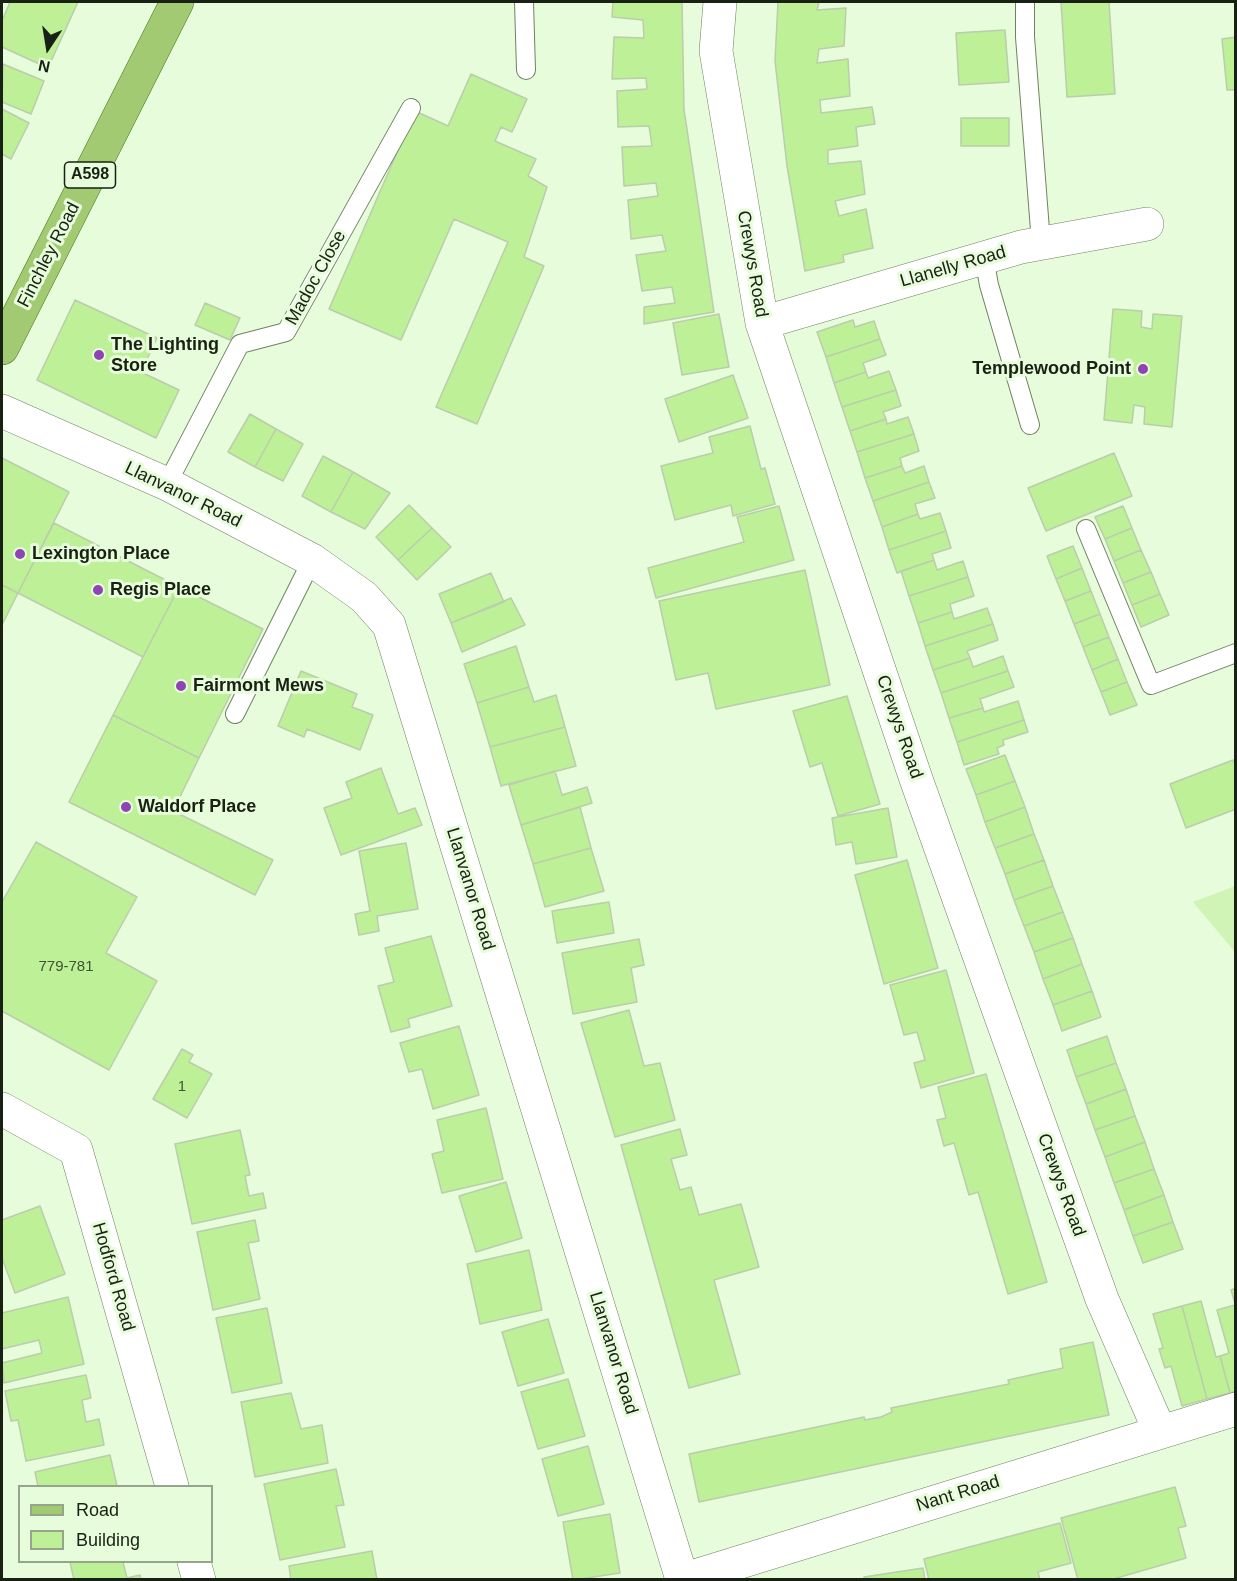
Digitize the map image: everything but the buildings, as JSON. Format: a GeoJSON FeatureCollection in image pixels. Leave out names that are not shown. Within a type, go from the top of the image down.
{"type":"FeatureCollection","features":[{"type":"Feature","properties":{"kind":"main road","name":"Finchley Road"},"geometry":{"type":"LineString","coordinates":[[2,348],[177,2]]}},
{"type":"Feature","properties":{"kind":"street","name":"Crewys Road"},"geometry":{"type":"LineString","coordinates":[[720,2],[716,51],[762,323],[916,779],[1098,1288],[1160,1432]]}},
{"type":"Feature","properties":{"kind":"street","name":"Llanelly Road"},"geometry":{"type":"LineString","coordinates":[[762,323],[1041,243],[1147,224]]}},
{"type":"Feature","properties":{"kind":"street","name":"Llanvanor Road"},"geometry":{"type":"LineString","coordinates":[[2,411],[167,484],[312,560],[364,597],[390,625],[682,1579]]}},
{"type":"Feature","properties":{"kind":"street","name":"Hodford Road"},"geometry":{"type":"LineString","coordinates":[[2,1109],[76,1150],[172,1485]]}},
{"type":"Feature","properties":{"kind":"street","name":"Nant Road"},"geometry":{"type":"LineString","coordinates":[[682,1579],[1236,1409]]}},
{"type":"Feature","properties":{"kind":"street"},"geometry":{"type":"LineString","coordinates":[[194,1563],[199,1580]]}},
{"type":"Feature","properties":{"kind":"lane"},"geometry":{"type":"LineString","coordinates":[[524,2],[526,70]]}},
{"type":"Feature","properties":{"kind":"lane"},"geometry":{"type":"LineString","coordinates":[[1026,2],[1025,37],[1041,243]]}},
{"type":"Feature","properties":{"kind":"lane","name":"Madoc Close"},"geometry":{"type":"LineString","coordinates":[[167,484],[240,344],[286,332],[411,108]]}},
{"type":"Feature","properties":{"kind":"lane"},"geometry":{"type":"LineString","coordinates":[[984,258],[989,285],[1030,425]]}},
{"type":"Feature","properties":{"kind":"lane"},"geometry":{"type":"LineString","coordinates":[[1086,529],[1151,685],[1236,653]]}},
{"type":"Feature","properties":{"kind":"lane"},"geometry":{"type":"LineString","coordinates":[[236,714],[312,560]]}},
{"type":"Feature","properties":{"kind":"green space"},"geometry":{"type":"Polygon","coordinates":[[[1235,886],[1235,952],[1193,902],[1235,886]]]}},
{"type":"Feature","properties":{"kind":"place","name":"The Lighting Store"},"geometry":{"type":"Point","coordinates":[99,355]}},
{"type":"Feature","properties":{"kind":"place","name":"Templewood Point"},"geometry":{"type":"Point","coordinates":[1143,369]}},
{"type":"Feature","properties":{"kind":"place","name":"Lexington Place"},"geometry":{"type":"Point","coordinates":[20,554]}},
{"type":"Feature","properties":{"kind":"place","name":"Regis Place"},"geometry":{"type":"Point","coordinates":[98,590]}},
{"type":"Feature","properties":{"kind":"place","name":"Fairmont Mews"},"geometry":{"type":"Point","coordinates":[181,686]}},
{"type":"Feature","properties":{"kind":"place","name":"Waldorf Place"},"geometry":{"type":"Point","coordinates":[126,807]}}]}
